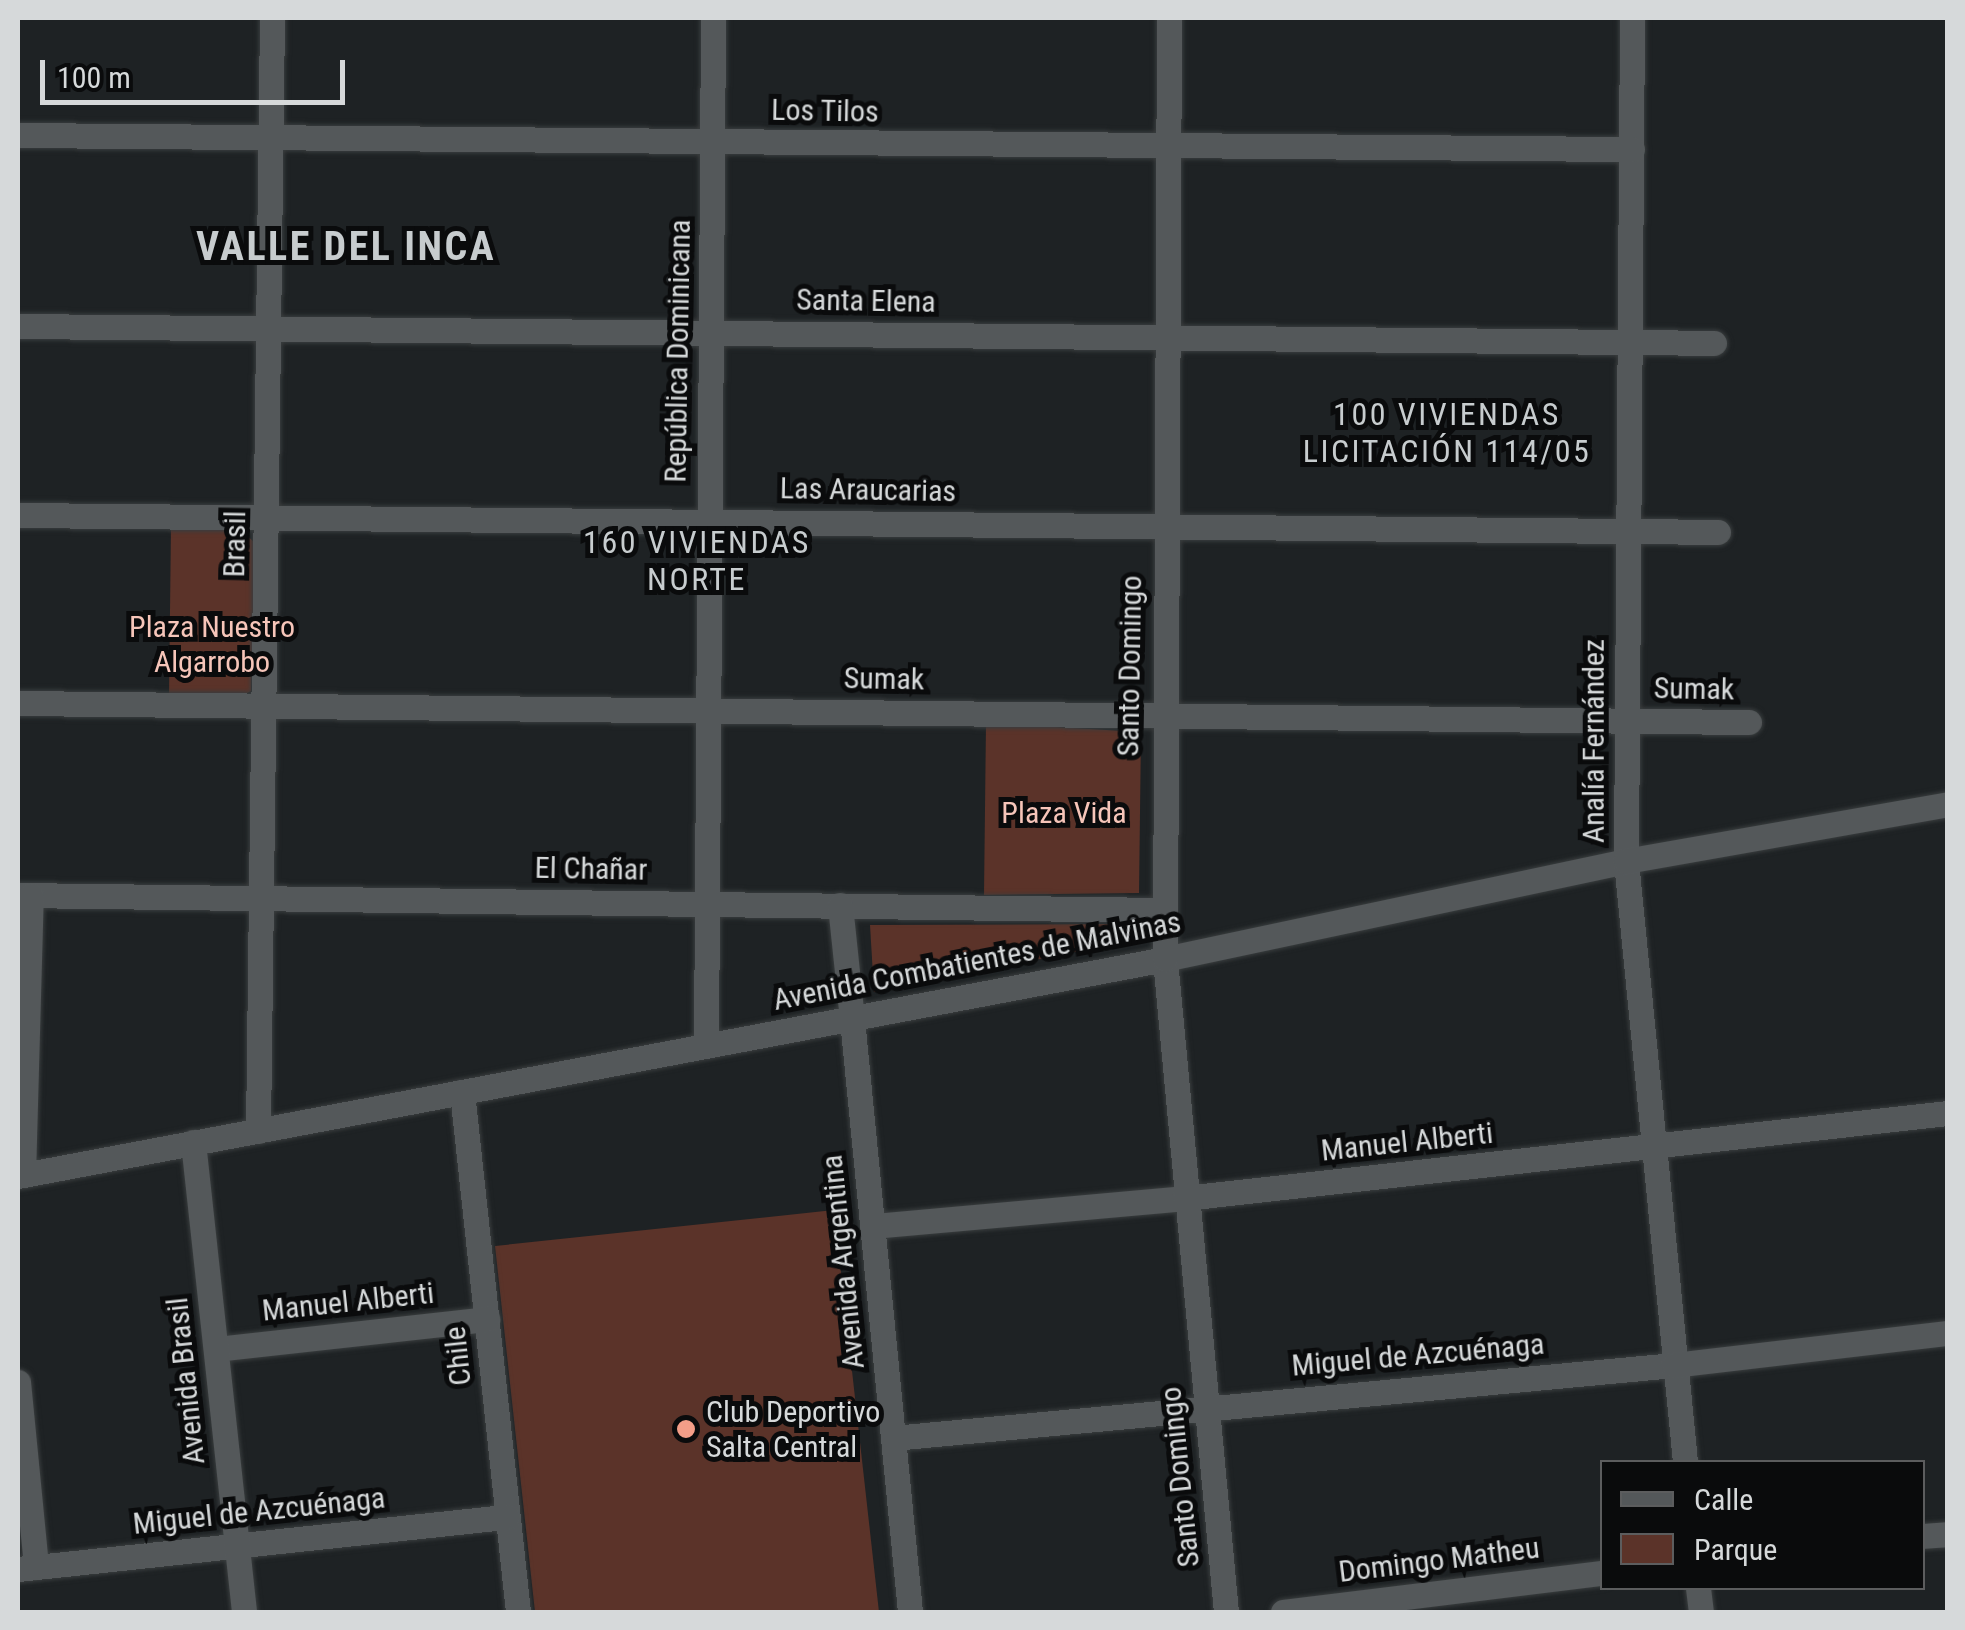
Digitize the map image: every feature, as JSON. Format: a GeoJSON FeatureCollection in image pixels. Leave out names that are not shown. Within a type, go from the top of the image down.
{"type":"FeatureCollection","features":[{"type":"Feature","properties":{"kind":"street","name":"Brasil"},"geometry":{"type":"LineString","coordinates":[[258,1131],[272,18]]}},
{"type":"Feature","properties":{"kind":"street","name":"República Dominicana"},"geometry":{"type":"LineString","coordinates":[[706,1045],[704,903],[714,18]]}},
{"type":"Feature","properties":{"kind":"street","name":"Santo Domingo"},"geometry":{"type":"LineString","coordinates":[[1169,18],[1162,910],[1185,1198],[1226,1612]]}},
{"type":"Feature","properties":{"kind":"street","name":"Analía Fernández"},"geometry":{"type":"LineString","coordinates":[[1632,18],[1626,860],[1685,1460]]}},
{"type":"Feature","properties":{"kind":"street","name":"Los Tilos"},"geometry":{"type":"LineString","coordinates":[[18,136],[1632,149]]}},
{"type":"Feature","properties":{"kind":"street","name":"Santa Elena"},"geometry":{"type":"LineString","coordinates":[[18,326],[1714,342]]}},
{"type":"Feature","properties":{"kind":"street","name":"Las Araucarias"},"geometry":{"type":"LineString","coordinates":[[18,514],[1718,532]]}},
{"type":"Feature","properties":{"kind":"street","name":"Sumak"},"geometry":{"type":"LineString","coordinates":[[18,704],[1749,722]]}},
{"type":"Feature","properties":{"kind":"street","name":"Avenida Combatientes de Malvinas"},"geometry":{"type":"LineString","coordinates":[[20,1175],[1165,959],[1626,860],[1948,804]]}},
{"type":"Feature","properties":{"kind":"street","name":"El Chañar"},"geometry":{"type":"LineString","coordinates":[[24,895],[1162,910]]}},
{"type":"Feature","properties":{"kind":"street"},"geometry":{"type":"LineString","coordinates":[[20,1175],[24,895]]}},
{"type":"Feature","properties":{"kind":"street","name":"Avenida Argentina"},"geometry":{"type":"LineString","coordinates":[[840,905],[910,1612]]}},
{"type":"Feature","properties":{"kind":"street","name":"Chile"},"geometry":{"type":"LineString","coordinates":[[462,1092],[518,1612]]}},
{"type":"Feature","properties":{"kind":"street","name":"Manuel Alberti"},"geometry":{"type":"LineString","coordinates":[[873,1226],[1653,1149],[1948,1113]]}},
{"type":"Feature","properties":{"kind":"street","name":"Avenida Brasil"},"geometry":{"type":"LineString","coordinates":[[194,1142],[244,1612]]}},
{"type":"Feature","properties":{"kind":"street","name":"Manuel Alberti"},"geometry":{"type":"LineString","coordinates":[[216,1349],[486,1320]]}},
{"type":"Feature","properties":{"kind":"street","name":"Miguel de Azcuénaga"},"geometry":{"type":"LineString","coordinates":[[893,1438],[1674,1365],[1948,1332]]}},
{"type":"Feature","properties":{"kind":"street"},"geometry":{"type":"LineString","coordinates":[[18,1382],[27,1568]]}},
{"type":"Feature","properties":{"kind":"street","name":"Miguel de Azcuénaga"},"geometry":{"type":"LineString","coordinates":[[27,1568],[508,1517]]}},
{"type":"Feature","properties":{"kind":"street","name":"Domingo Matheu"},"geometry":{"type":"LineString","coordinates":[[1283,1612],[1600,1573]]}},
{"type":"Feature","properties":{"kind":"green space","name":"Plaza Nuestro Algarrobo"},"geometry":{"type":"Polygon","coordinates":[[[171,526],[239,528],[256,544],[251,691],[242,696],[169,696],[171,526]]]}},
{"type":"Feature","properties":{"kind":"green space","name":"Plaza Vida"},"geometry":{"type":"Polygon","coordinates":[[[986,723],[1141,732],[1139,893],[984,895],[986,723]]]}},
{"type":"Feature","properties":{"kind":"green space"},"geometry":{"type":"Polygon","coordinates":[[[1124,924],[1105,946],[874,992],[870,925],[1124,924]]]}},
{"type":"Feature","properties":{"kind":"green space","name":"Club Deportivo Salta Central"},"geometry":{"type":"Polygon","coordinates":[[[834,1210],[879,1612],[535,1612],[495,1246],[834,1210]]]}},
{"type":"Feature","properties":{"kind":"place","name":"Club Deportivo Salta Central"},"geometry":{"type":"Point","coordinates":[686,1429]}},
{"type":"Feature","properties":{"kind":"district","name":"VALLE DEL INCA"},"geometry":{"type":"Point","coordinates":[346,247]}},
{"type":"Feature","properties":{"kind":"district","name":"100 VIVIENDAS LICITACIÓN 114/05"},"geometry":{"type":"Point","coordinates":[1447,434]}},
{"type":"Feature","properties":{"kind":"district","name":"160 VIVIENDAS NORTE"},"geometry":{"type":"Point","coordinates":[697,562]}}]}
